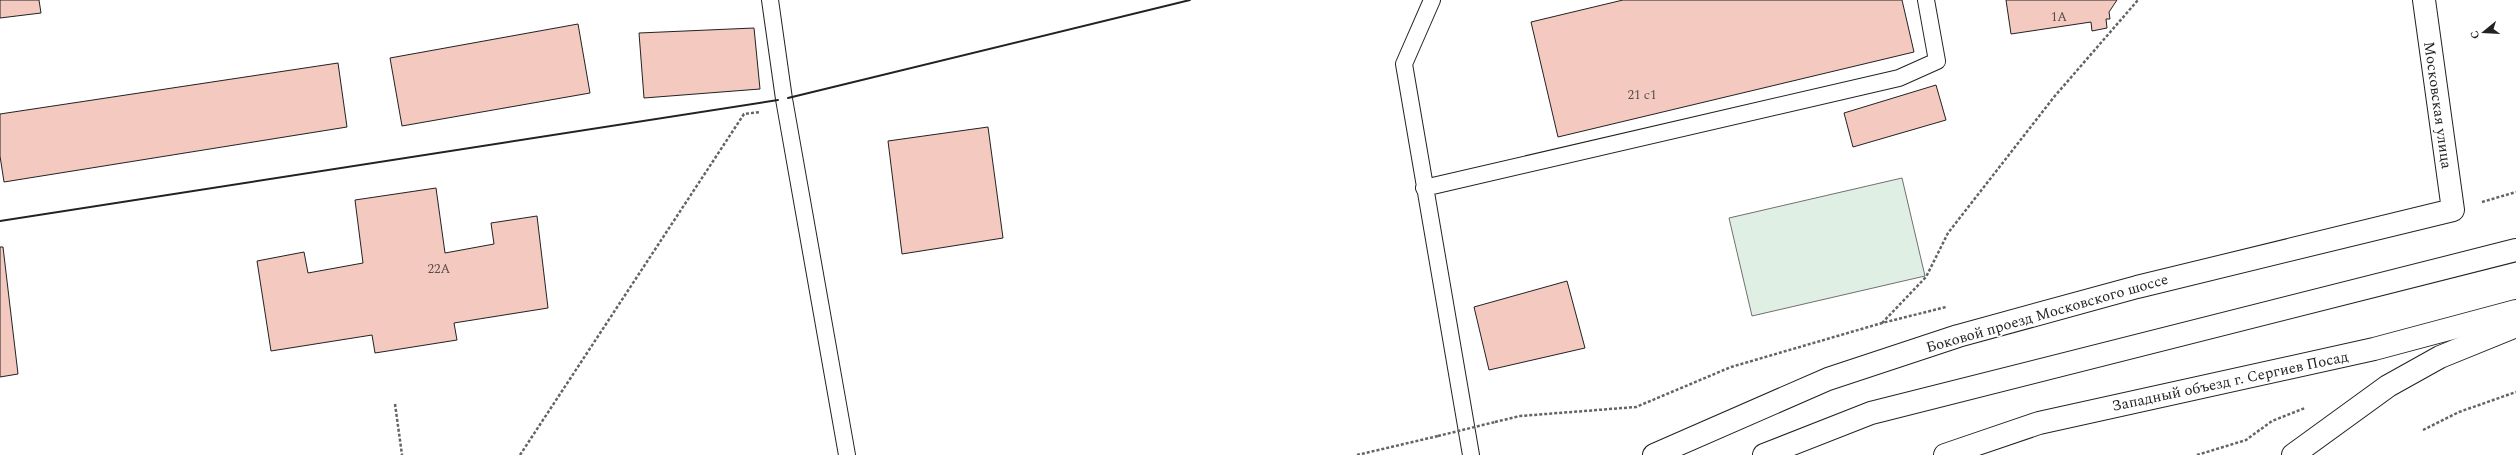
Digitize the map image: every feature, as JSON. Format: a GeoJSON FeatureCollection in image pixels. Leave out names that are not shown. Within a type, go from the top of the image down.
{"type":"FeatureCollection","features":[{"type":"Feature","properties":{"kind":"main road","name":"Московская улица"},"geometry":{"type":"LineString","coordinates":[[2424,0],[2453,210]]}},
{"type":"Feature","properties":{"kind":"main road","name":"Боковой проезд Московского шоссе"},"geometry":{"type":"LineString","coordinates":[[1654,455],[1828,379],[1958,336],[2137,286],[2453,210]]}},
{"type":"Feature","properties":{"kind":"main road"},"geometry":{"type":"LineString","coordinates":[[1764,455],[1871,413],[2516,250]]}},
{"type":"Feature","properties":{"kind":"main road","name":"Западный объезд г. Сергиев Посад"},"geometry":{"type":"LineString","coordinates":[[1945,455],[2039,423],[2374,349],[2516,311]]}},
{"type":"Feature","properties":{"kind":"main road"},"geometry":{"type":"LineString","coordinates":[[2293,455],[2388,386],[2440,357],[2516,326]]}},
{"type":"Feature","properties":{"kind":"lane"},"geometry":{"type":"LineString","coordinates":[[770,0],[785,108],[848,455]]}},
{"type":"Feature","properties":{"kind":"lane"},"geometry":{"type":"LineString","coordinates":[[1432,0],[1404,64],[1424,188],[1471,455]]}},
{"type":"Feature","properties":{"kind":"lane"},"geometry":{"type":"LineString","coordinates":[[1424,188],[1898,78],[1938,61],[1926,0]]}},
{"type":"Feature","properties":{"kind":"path"},"geometry":{"type":"LineString","coordinates":[[1882,323],[1926,277],[1948,233],[2054,97],[2138,0]]}},
{"type":"Feature","properties":{"kind":"path"},"geometry":{"type":"LineString","coordinates":[[520,455],[744,114],[785,108]]}},
{"type":"Feature","properties":{"kind":"path"},"geometry":{"type":"LineString","coordinates":[[2453,210],[2516,192]]}},
{"type":"Feature","properties":{"kind":"path"},"geometry":{"type":"LineString","coordinates":[[2423,430],[2459,412],[2516,392]]}},
{"type":"Feature","properties":{"kind":"path"},"geometry":{"type":"LineString","coordinates":[[395,404],[402,455]]}},
{"type":"Feature","properties":{"kind":"path"},"geometry":{"type":"LineString","coordinates":[[2197,455],[2246,440],[2272,421],[2308,406]]}},
{"type":"Feature","properties":{"kind":"path"},"geometry":{"type":"LineString","coordinates":[[1357,455],[1495,422]]}},
{"type":"Feature","properties":{"kind":"green space"},"geometry":{"type":"Polygon","coordinates":[[[1902,178],[1925,276],[1752,316],[1729,218],[1902,178]]]}},
{"type":"Feature","properties":{"kind":"building"},"geometry":{"type":"Polygon","coordinates":[[[0,0],[39,0],[41,13],[0,18],[0,0]]]}},
{"type":"Feature","properties":{"kind":"building"},"geometry":{"type":"Polygon","coordinates":[[[1623,0],[1902,0],[1914,52],[1558,137],[1531,22],[1623,0]]]}},
{"type":"Feature","properties":{"kind":"building"},"geometry":{"type":"Polygon","coordinates":[[[2006,0],[2117,0],[2109,12],[2110,19],[2106,19],[2107,28],[2092,31],[2091,22],[2011,34],[2006,0]]]}},
{"type":"Feature","properties":{"kind":"building"},"geometry":{"type":"Polygon","coordinates":[[[578,24],[590,93],[402,126],[390,58],[578,24]]]}},
{"type":"Feature","properties":{"kind":"building"},"geometry":{"type":"Polygon","coordinates":[[[754,28],[760,89],[644,98],[639,33],[754,28]]]}},
{"type":"Feature","properties":{"kind":"building"},"geometry":{"type":"Polygon","coordinates":[[[338,63],[347,127],[4,182],[0,156],[0,114],[338,63]]]}},
{"type":"Feature","properties":{"kind":"building"},"geometry":{"type":"Polygon","coordinates":[[[1936,85],[1946,120],[1853,147],[1844,113],[1936,85]]]}},
{"type":"Feature","properties":{"kind":"building"},"geometry":{"type":"Polygon","coordinates":[[[988,127],[1003,238],[902,254],[888,141],[988,127]]]}},
{"type":"Feature","properties":{"kind":"building"},"geometry":{"type":"Polygon","coordinates":[[[436,188],[445,253],[494,244],[491,223],[537,216],[548,308],[454,323],[457,340],[375,353],[372,335],[271,351],[257,261],[304,252],[308,273],[363,263],[355,200],[436,188]]]}},
{"type":"Feature","properties":{"kind":"building"},"geometry":{"type":"Polygon","coordinates":[[[0,247],[3,247],[18,374],[0,377],[0,247]]]}},
{"type":"Feature","properties":{"kind":"building"},"geometry":{"type":"Polygon","coordinates":[[[1567,281],[1585,348],[1489,370],[1474,307],[1567,281]]]}},
{"type":"Feature","properties":{"kind":"wall"},"geometry":{"type":"LineString","coordinates":[[788,98],[1190,0]]}},
{"type":"Feature","properties":{"kind":"wall"},"geometry":{"type":"LineString","coordinates":[[0,221],[778,100]]}}]}
